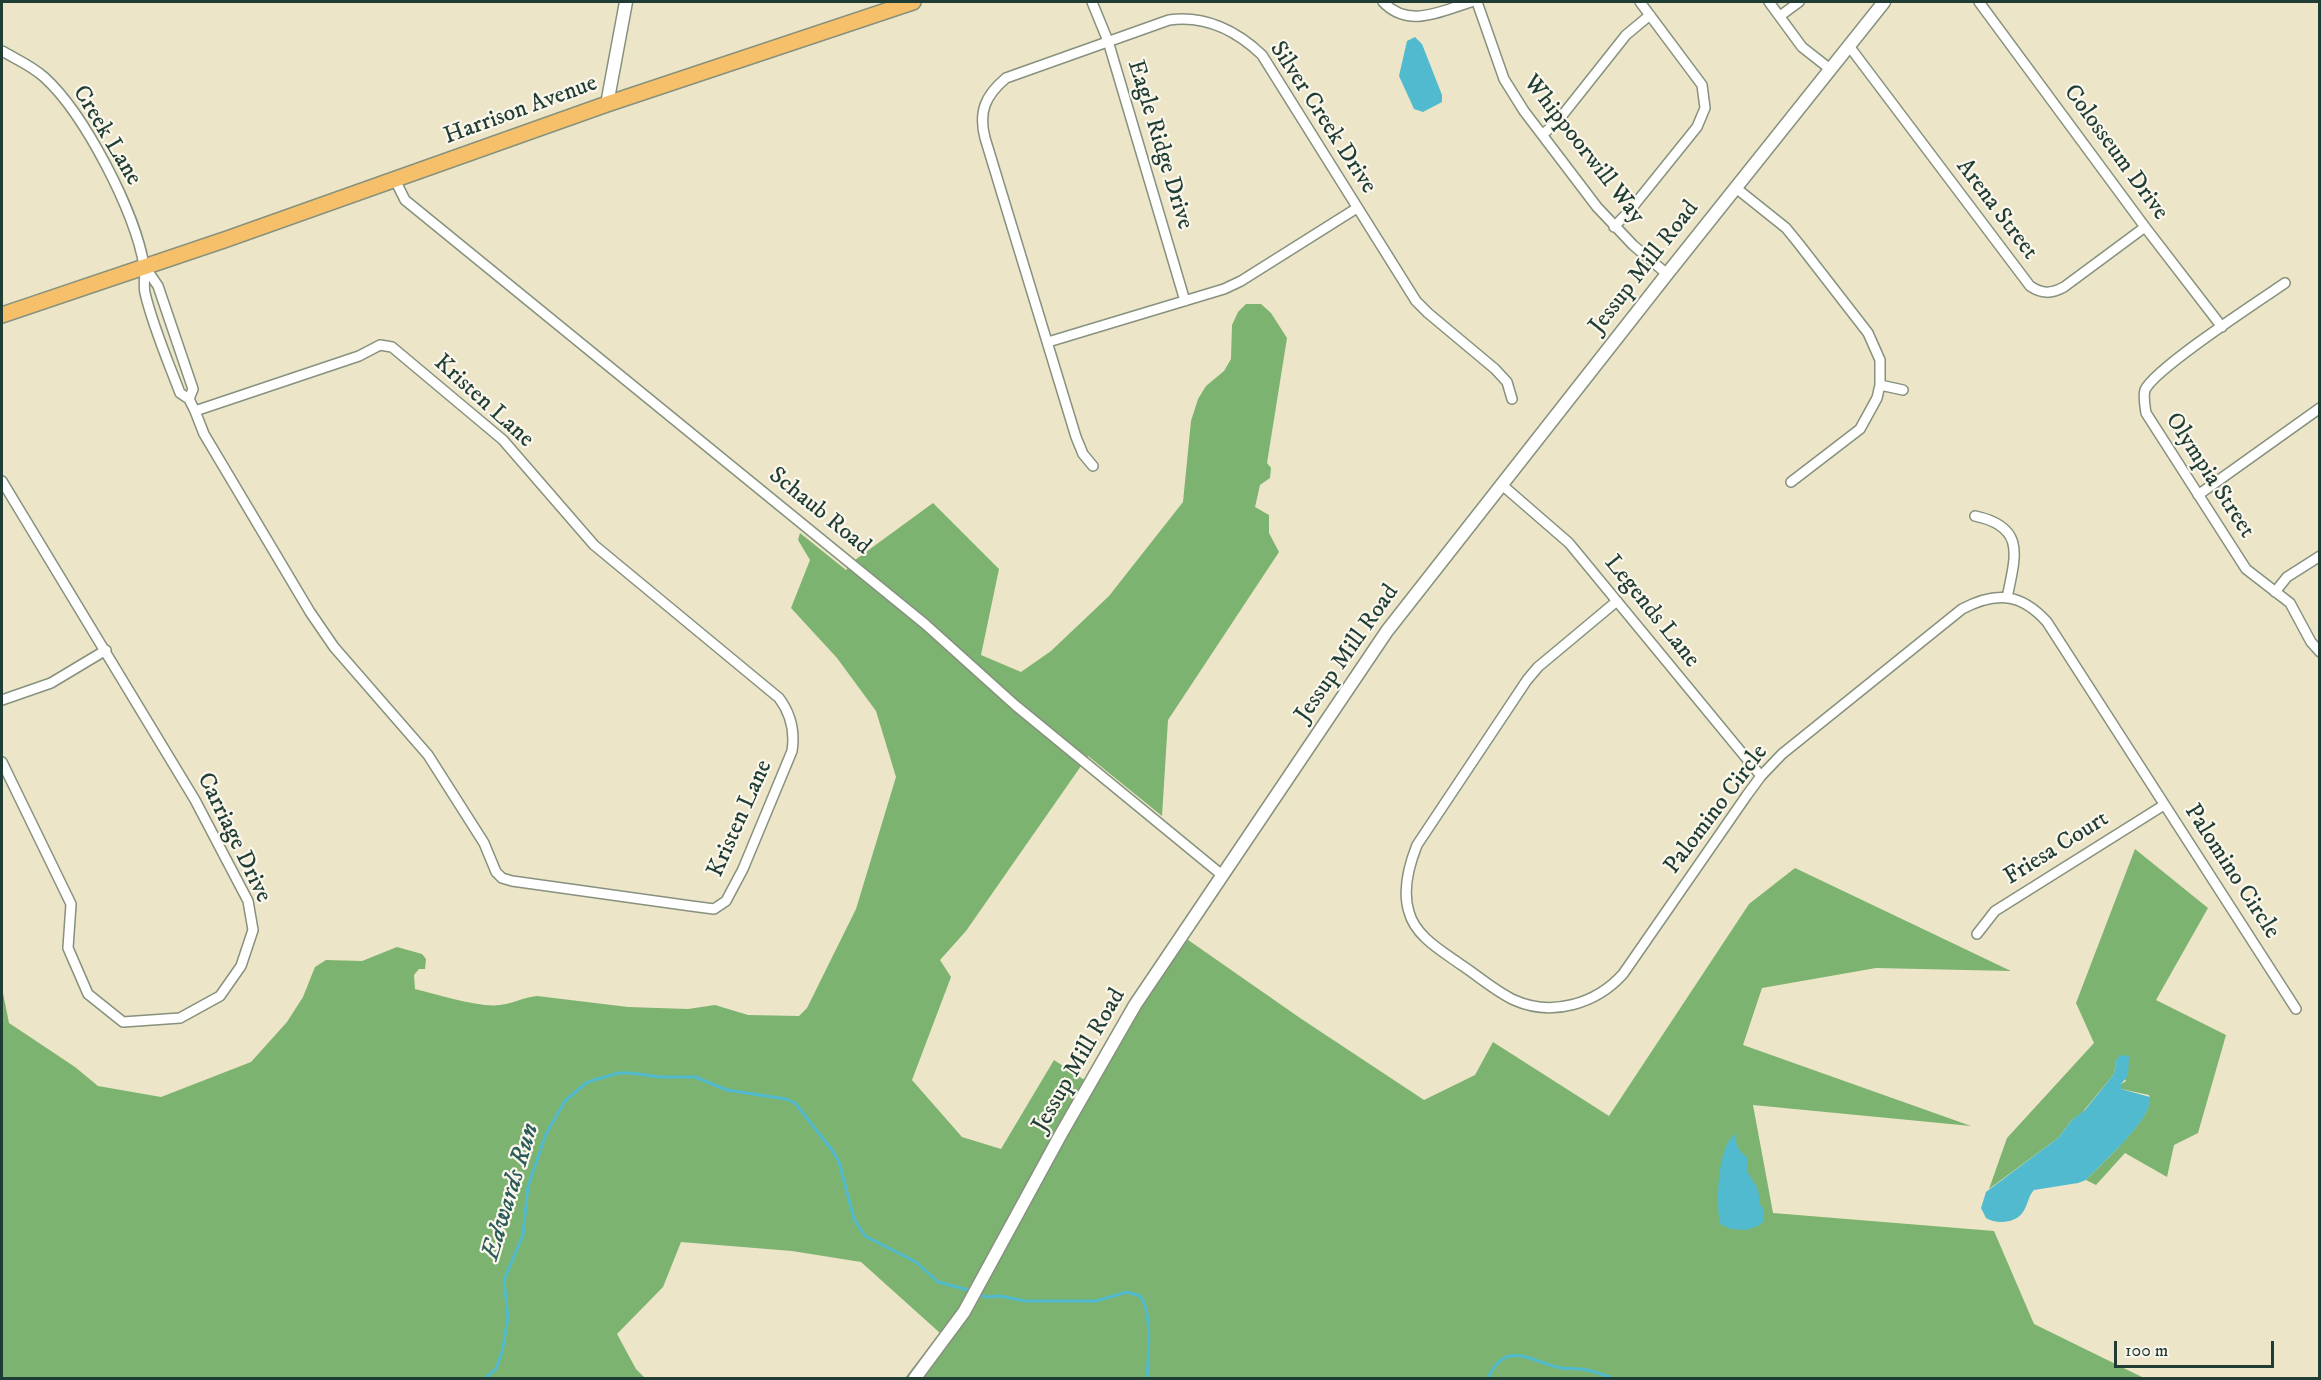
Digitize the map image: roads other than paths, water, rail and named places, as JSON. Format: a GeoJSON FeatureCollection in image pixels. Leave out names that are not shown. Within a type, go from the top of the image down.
{"type":"FeatureCollection","features":[{"type":"Feature","properties":{"kind":"main road","name":"Harrison Avenue"},"geometry":{"type":"LineString","coordinates":[[2,315],[395,180],[607,104],[913,2]]}},
{"type":"Feature","properties":{"kind":"street"},"geometry":{"type":"LineString","coordinates":[[607,104],[626,2]]}},
{"type":"Feature","properties":{"kind":"street","name":"Eagle Ridge Drive"},"geometry":{"type":"LineString","coordinates":[[1092,2],[1108,41],[1185,301]]}},
{"type":"Feature","properties":{"kind":"street"},"geometry":{"type":"LineString","coordinates":[[1383,2],[1396,12],[1417,18],[1471,2]]}},
{"type":"Feature","properties":{"kind":"street","name":"Whippoorwill Way"},"geometry":{"type":"LineString","coordinates":[[1477,2],[1504,79],[1518,103],[1614,227],[1667,274]]}},
{"type":"Feature","properties":{"kind":"street"},"geometry":{"type":"LineString","coordinates":[[1614,227],[1631,210],[1697,127],[1706,108],[1702,85],[1640,2]]}},
{"type":"Feature","properties":{"kind":"street"},"geometry":{"type":"LineString","coordinates":[[1768,2],[1802,47],[1830,69]]}},
{"type":"Feature","properties":{"kind":"street"},"geometry":{"type":"LineString","coordinates":[[1780,16],[1799,2]]}},
{"type":"Feature","properties":{"kind":"street","name":"Jessup Mill Road"},"geometry":{"type":"LineString","coordinates":[[915,1378],[964,1312],[1117,1035],[1387,631],[1884,2]]}},
{"type":"Feature","properties":{"kind":"street","name":"Colosseum Drive"},"geometry":{"type":"LineString","coordinates":[[1979,2],[2222,327]]}},
{"type":"Feature","properties":{"kind":"street"},"geometry":{"type":"LineString","coordinates":[[1543,134],[1557,122],[1626,36],[1650,15]]}},
{"type":"Feature","properties":{"kind":"street","name":"Silver Creek Drive"},"geometry":{"type":"LineString","coordinates":[[1093,466],[1083,454],[1076,437],[985,138],[982,124],[984,109],[995,88],[1006,78],[1169,20],[1183,18],[1221,26],[1249,43],[1262,55],[1416,301],[1495,369],[1507,382],[1512,399]]}},
{"type":"Feature","properties":{"kind":"street","name":"Arena Street"},"geometry":{"type":"LineString","coordinates":[[1849,46],[2030,286],[2039,292],[2054,292],[2064,287],[2145,227]]}},
{"type":"Feature","properties":{"kind":"street","name":"Creek Lane"},"geometry":{"type":"LineString","coordinates":[[2,51],[39,72],[72,111],[114,181],[145,267]]}},
{"type":"Feature","properties":{"kind":"street","name":"Schaub Road"},"geometry":{"type":"LineString","coordinates":[[395,180],[405,200],[925,624],[1022,711],[1222,875]]}},
{"type":"Feature","properties":{"kind":"street"},"geometry":{"type":"LineString","coordinates":[[1736,188],[1786,228],[1868,333],[1880,360],[1880,386],[1873,408],[1860,429],[1791,482]]}},
{"type":"Feature","properties":{"kind":"street"},"geometry":{"type":"LineString","coordinates":[[1048,342],[1185,301],[1241,281],[1357,207]]}},
{"type":"Feature","properties":{"kind":"street","name":"Kristen Lane"},"geometry":{"type":"LineString","coordinates":[[145,267],[158,286],[182,358],[192,389],[189,399]]}},
{"type":"Feature","properties":{"kind":"street","name":"Kristen Lane"},"geometry":{"type":"LineString","coordinates":[[145,267],[145,292],[180,393],[189,399],[204,434],[310,612],[334,647],[428,756],[484,843],[498,874],[512,881],[691,906],[714,909],[724,904],[740,875],[791,755],[794,735],[787,711],[779,698],[588,540],[503,440],[395,349],[386,345],[195,411]]}},
{"type":"Feature","properties":{"kind":"street"},"geometry":{"type":"LineString","coordinates":[[2222,327],[2285,283]]}},
{"type":"Feature","properties":{"kind":"street","name":"Olympia Street"},"geometry":{"type":"LineString","coordinates":[[2222,327],[2162,371],[2145,390],[2146,413],[2246,569],[2290,603],[2319,652]]}},
{"type":"Feature","properties":{"kind":"street"},"geometry":{"type":"LineString","coordinates":[[1880,386],[1903,390]]}},
{"type":"Feature","properties":{"kind":"street"},"geometry":{"type":"LineString","coordinates":[[2198,495],[2319,408]]}},
{"type":"Feature","properties":{"kind":"street","name":"Carriage Drive"},"geometry":{"type":"LineString","coordinates":[[2,481],[195,800],[248,901],[254,930],[241,966],[220,996],[180,1018],[123,1022],[88,994],[68,948],[71,904],[2,762]]}},
{"type":"Feature","properties":{"kind":"street","name":"Legends Lane"},"geometry":{"type":"LineString","coordinates":[[1501,484],[1569,543],[1761,776]]}},
{"type":"Feature","properties":{"kind":"street"},"geometry":{"type":"LineString","coordinates":[[1975,516],[1999,523],[2010,536],[2014,547],[2014,559],[2007,598]]}},
{"type":"Feature","properties":{"kind":"street"},"geometry":{"type":"LineString","coordinates":[[2275,592],[2287,577],[2319,556]]}},
{"type":"Feature","properties":{"kind":"street","name":"Palomino Circle"},"geometry":{"type":"LineString","coordinates":[[1617,601],[1538,667],[1527,680],[1417,845],[1409,864],[1407,894],[1409,913],[1419,929],[1439,949],[1514,1000],[1550,1008],[1569,1006],[1591,999],[1611,988],[1761,776],[1782,754],[1962,609],[1985,598],[2007,598],[2025,603],[2047,622],[2296,1009]]}},
{"type":"Feature","properties":{"kind":"street"},"geometry":{"type":"LineString","coordinates":[[2,700],[51,683],[106,650]]}},
{"type":"Feature","properties":{"kind":"street","name":"Friesa Court"},"geometry":{"type":"LineString","coordinates":[[1977,934],[1995,911],[2164,805]]}},
{"type":"Feature","properties":{"kind":"water"},"geometry":{"type":"Polygon","coordinates":[[[1415,37],[1422,44],[1442,95],[1442,102],[1423,112],[1414,109],[1399,76],[1407,41],[1415,37]]]}},
{"type":"Feature","properties":{"kind":"water"},"geometry":{"type":"Polygon","coordinates":[[[2120,1055],[2129,1056],[2128,1076],[2121,1084],[2121,1089],[2150,1097],[2144,1117],[2135,1128],[2086,1180],[2034,1190],[2020,1216],[2010,1221],[2000,1222],[1986,1218],[1981,1208],[1986,1192],[2058,1138],[2072,1120],[2085,1110],[2114,1074],[2116,1060],[2120,1055]]]}},
{"type":"Feature","properties":{"kind":"water"},"geometry":{"type":"Polygon","coordinates":[[[1735,1134],[1738,1148],[1748,1158],[1748,1173],[1758,1189],[1760,1204],[1764,1210],[1763,1222],[1746,1230],[1731,1229],[1720,1224],[1718,1190],[1721,1163],[1724,1151],[1735,1134]]]}},
{"type":"Feature","properties":{"kind":"waterway","name":"Edwards Run"},"geometry":{"type":"LineString","coordinates":[[485,1378],[496,1369],[502,1352],[508,1318],[504,1280],[523,1235],[528,1186],[546,1134],[565,1101],[586,1083],[619,1073],[660,1077],[695,1077],[727,1090],[786,1099],[795,1103],[839,1162],[854,1219],[865,1236],[916,1262],[938,1282],[972,1291]]}},
{"type":"Feature","properties":{"kind":"waterway","name":"Edwards Run"},"geometry":{"type":"LineString","coordinates":[[978,1294],[1025,1301],[1096,1301],[1127,1292],[1140,1296],[1147,1313],[1148,1324],[1147,1378]]}},
{"type":"Feature","properties":{"kind":"waterway","name":"Edwards Run"},"geometry":{"type":"LineString","coordinates":[[1488,1378],[1495,1366],[1511,1356],[1529,1358],[1561,1368],[1588,1370],[1612,1378]]}}]}
